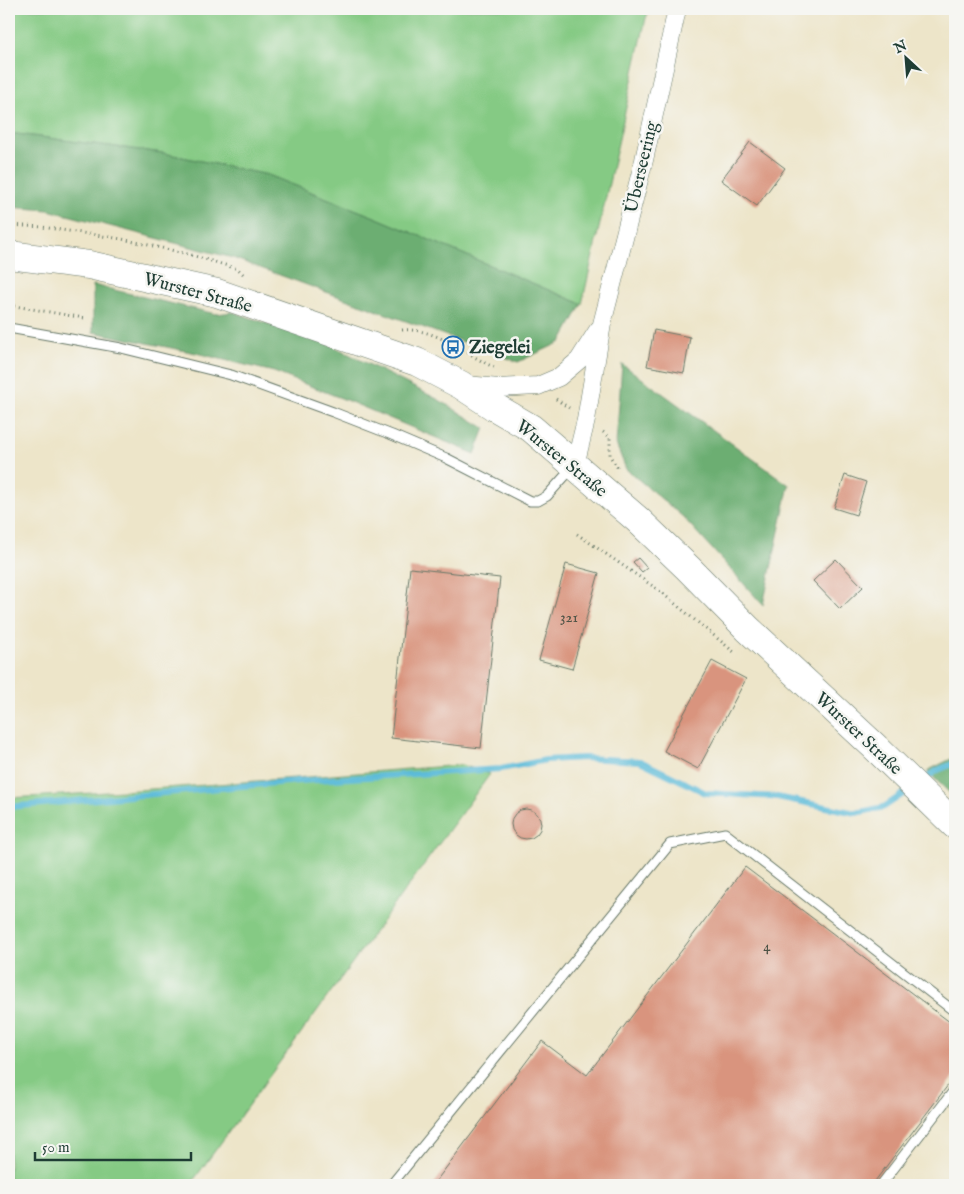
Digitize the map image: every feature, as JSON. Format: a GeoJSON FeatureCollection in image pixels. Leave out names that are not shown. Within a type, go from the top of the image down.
{"type":"FeatureCollection","features":[{"type":"Feature","properties":{"kind":"main road","name":"Wurster Straße"},"geometry":{"type":"LineString","coordinates":[[9,255],[89,265],[217,292],[416,362],[461,385],[531,428],[638,520],[748,629],[955,825]]}},
{"type":"Feature","properties":{"kind":"street","name":"Überseering"},"geometry":{"type":"LineString","coordinates":[[575,466],[586,420],[602,324],[644,160],[677,9]]}},
{"type":"Feature","properties":{"kind":"street","name":"Überseering"},"geometry":{"type":"LineString","coordinates":[[461,385],[499,388],[538,386],[559,377],[579,360],[602,324]]}},
{"type":"Feature","properties":{"kind":"lane"},"geometry":{"type":"LineString","coordinates":[[9,328],[121,348],[231,375],[392,435],[446,458],[530,501],[538,501],[547,496],[575,466]]}},
{"type":"Feature","properties":{"kind":"lane"},"geometry":{"type":"LineString","coordinates":[[391,1185],[670,844],[725,833],[955,1012]]}},
{"type":"Feature","properties":{"kind":"lane"},"geometry":{"type":"LineString","coordinates":[[881,1185],[955,1089]]}},
{"type":"Feature","properties":{"kind":"path"},"geometry":{"type":"LineString","coordinates":[[9,305],[84,318]]}},
{"type":"Feature","properties":{"kind":"path"},"geometry":{"type":"LineString","coordinates":[[577,534],[657,589],[739,656]]}},
{"type":"Feature","properties":{"kind":"green space"},"geometry":{"type":"Polygon","coordinates":[[[9,9],[650,9],[646,18],[582,304],[377,218],[268,175],[163,153],[9,133],[9,9]]]}},
{"type":"Feature","properties":{"kind":"green space"},"geometry":{"type":"Polygon","coordinates":[[[9,133],[163,153],[268,175],[377,218],[582,304],[561,342],[518,362],[233,258],[48,210],[9,207],[9,133]]]}},
{"type":"Feature","properties":{"kind":"green space"},"geometry":{"type":"Polygon","coordinates":[[[93,285],[216,314],[233,312],[329,344],[439,400],[485,428],[475,454],[274,372],[196,353],[93,332],[93,285]]]}},
{"type":"Feature","properties":{"kind":"green space"},"geometry":{"type":"Polygon","coordinates":[[[622,364],[789,485],[763,605],[683,517],[626,469],[616,444],[622,364]]]}},
{"type":"Feature","properties":{"kind":"green space"},"geometry":{"type":"Polygon","coordinates":[[[955,757],[955,798],[927,771],[955,757]]]}},
{"type":"Feature","properties":{"kind":"green space"},"geometry":{"type":"Polygon","coordinates":[[[462,765],[490,774],[190,1185],[9,1185],[9,798],[462,765]]]}},
{"type":"Feature","properties":{"kind":"building"},"geometry":{"type":"Polygon","coordinates":[[[750,142],[785,168],[757,206],[721,180],[750,142]]]}},
{"type":"Feature","properties":{"kind":"building"},"geometry":{"type":"Polygon","coordinates":[[[654,330],[690,337],[684,373],[647,366],[654,330]]]}},
{"type":"Feature","properties":{"kind":"building"},"geometry":{"type":"Polygon","coordinates":[[[845,475],[866,482],[856,515],[834,508],[845,475]]]}},
{"type":"Feature","properties":{"kind":"building"},"geometry":{"type":"Polygon","coordinates":[[[638,558],[647,568],[642,572],[633,562],[638,558]]]}},
{"type":"Feature","properties":{"kind":"building"},"geometry":{"type":"Polygon","coordinates":[[[836,559],[863,587],[840,609],[813,581],[836,559]]]}},
{"type":"Feature","properties":{"kind":"building"},"geometry":{"type":"Polygon","coordinates":[[[566,564],[599,573],[572,669],[539,660],[566,564]]]}},
{"type":"Feature","properties":{"kind":"building"},"geometry":{"type":"Polygon","coordinates":[[[410,568],[500,578],[481,748],[391,738],[410,568]]]}},
{"type":"Feature","properties":{"kind":"building"},"geometry":{"type":"Polygon","coordinates":[[[712,661],[746,679],[698,769],[664,751],[712,661]]]}},
{"type":"Feature","properties":{"kind":"building"},"geometry":{"type":"Polygon","coordinates":[[[526,809],[532,810],[540,818],[540,830],[532,838],[526,839],[520,838],[512,830],[511,824],[512,818],[520,810],[526,809]]]}},
{"type":"Feature","properties":{"kind":"building"},"geometry":{"type":"Polygon","coordinates":[[[745,867],[955,1026],[955,1076],[872,1185],[433,1185],[542,1041],[587,1075],[745,867]]]}},
{"type":"Feature","properties":{"kind":"waterway"},"geometry":{"type":"LineString","coordinates":[[9,807],[299,781],[501,769],[546,760],[584,758],[640,761],[706,793],[777,797],[856,813],[884,807],[909,790]]}},
{"type":"Feature","properties":{"kind":"waterway"},"geometry":{"type":"LineString","coordinates":[[919,783],[938,770],[955,763]]}},
{"type":"Feature","properties":{"kind":"place","name":"Ziegelei"},"geometry":{"type":"Point","coordinates":[453,347]}}]}
